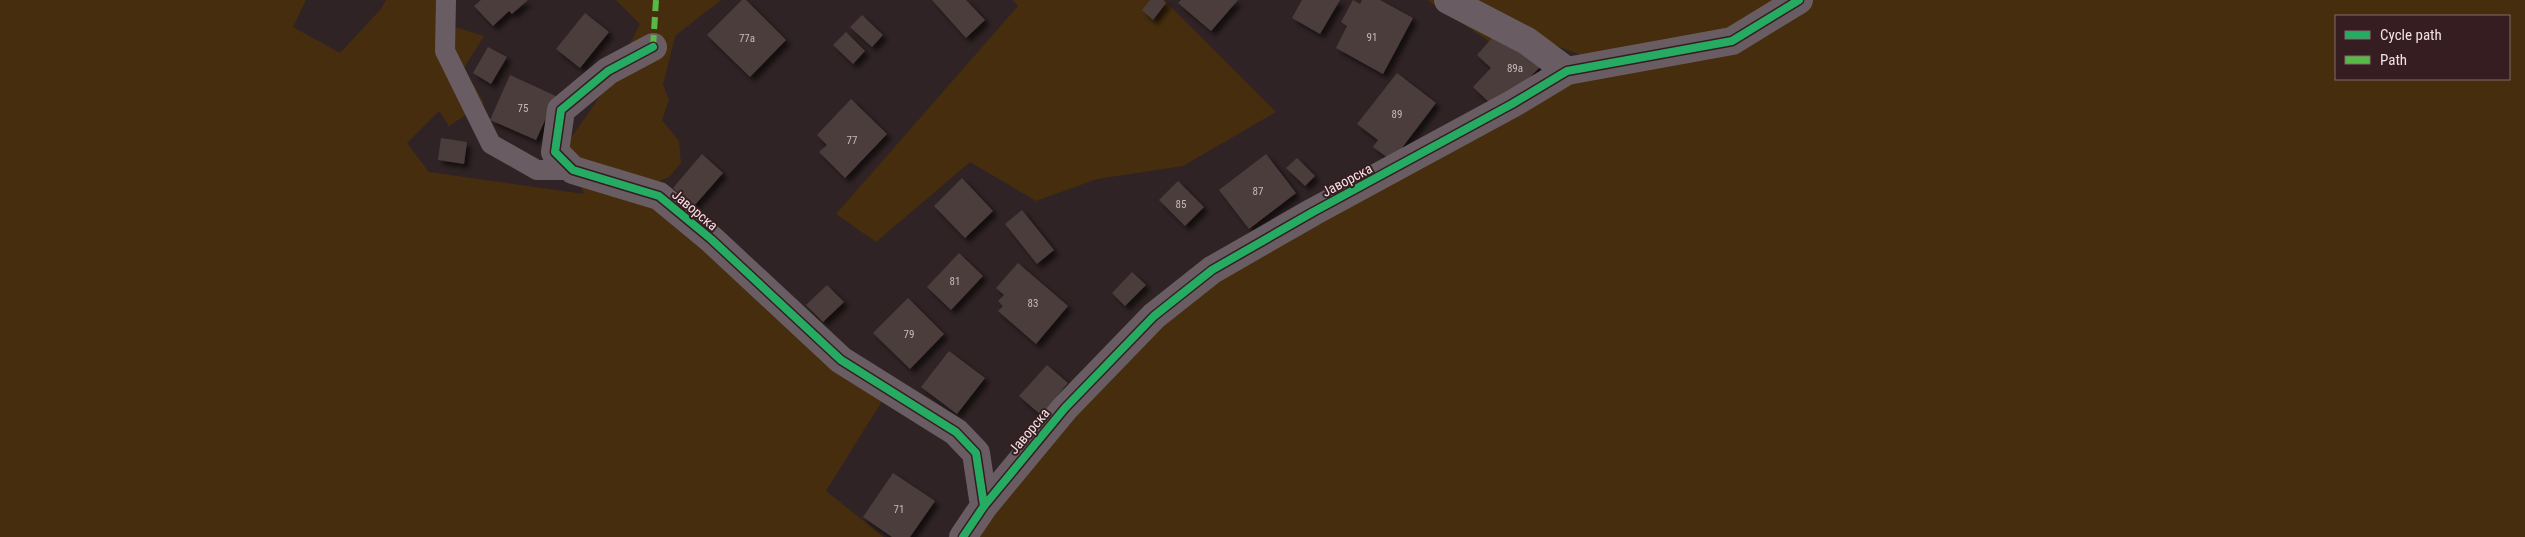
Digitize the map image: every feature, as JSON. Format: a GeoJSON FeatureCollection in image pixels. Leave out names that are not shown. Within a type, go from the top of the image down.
{"type":"FeatureCollection","features":[{"type":"Feature","properties":{"kind":"street"},"geometry":{"type":"LineString","coordinates":[[1448,0],[1528,40],[1567,71]]}},
{"type":"Feature","properties":{"kind":"street","name":"Јаворска"},"geometry":{"type":"LineString","coordinates":[[963,537],[984,506],[1065,408],[1154,316],[1212,270],[1313,212],[1496,114],[1567,71],[1732,41],[1799,0]]}},
{"type":"Feature","properties":{"kind":"street","name":"Јаворска"},"geometry":{"type":"LineString","coordinates":[[653,47],[608,71],[561,110],[555,152],[573,170],[660,196],[711,239],[841,360],[956,432],[976,453],[984,506]]}},
{"type":"Feature","properties":{"kind":"lane","name":"Јаворска"},"geometry":{"type":"LineString","coordinates":[[446,0],[445,51],[491,144],[537,170],[573,170]]}},
{"type":"Feature","properties":{"kind":"shaded area"},"geometry":{"type":"Polygon","coordinates":[[[0,0],[306,0],[293,27],[340,53],[381,9],[386,0],[455,0],[436,21],[484,36],[464,68],[484,103],[449,126],[439,111],[407,143],[429,172],[584,194],[564,148],[612,79],[640,24],[616,0],[721,0],[675,36],[663,85],[669,100],[662,120],[679,141],[681,163],[669,177],[654,183],[884,398],[826,491],[884,537],[0,537],[0,0]]]}},
{"type":"Feature","properties":{"kind":"shaded area"},"geometry":{"type":"Polygon","coordinates":[[[1013,0],[1164,0],[1276,112],[1183,166],[1097,179],[1036,201],[970,162],[876,242],[836,214],[1018,6],[1013,0]]]}},
{"type":"Feature","properties":{"kind":"shaded area"},"geometry":{"type":"Polygon","coordinates":[[[1427,0],[2525,0],[2525,537],[968,537],[1034,458],[1145,341],[1221,277],[1589,58],[1525,34],[1490,42],[1427,0]]]}},
{"type":"Feature","properties":{"kind":"building"},"geometry":{"type":"Polygon","coordinates":[[[481,0],[528,0],[512,14],[509,11],[493,26],[474,6],[481,0]]]}},
{"type":"Feature","properties":{"kind":"building"},"geometry":{"type":"Polygon","coordinates":[[[742,0],[746,0],[786,40],[750,77],[707,35],[742,0]]]}},
{"type":"Feature","properties":{"kind":"building"},"geometry":{"type":"Polygon","coordinates":[[[932,0],[966,0],[985,20],[966,38],[932,0]]]}},
{"type":"Feature","properties":{"kind":"building"},"geometry":{"type":"Polygon","coordinates":[[[1150,0],[1163,0],[1166,3],[1153,20],[1142,10],[1150,0]]]}},
{"type":"Feature","properties":{"kind":"building"},"geometry":{"type":"Polygon","coordinates":[[[1181,0],[1238,0],[1211,31],[1178,3],[1181,0]]]}},
{"type":"Feature","properties":{"kind":"building"},"geometry":{"type":"Polygon","coordinates":[[[1302,0],[1340,0],[1320,34],[1292,18],[1302,0]]]}},
{"type":"Feature","properties":{"kind":"building"},"geometry":{"type":"Polygon","coordinates":[[[1353,0],[1360,4],[1362,0],[1380,0],[1413,18],[1383,74],[1336,48],[1347,26],[1341,22],[1353,0]]]}},
{"type":"Feature","properties":{"kind":"building"},"geometry":{"type":"Polygon","coordinates":[[[585,13],[609,32],[580,68],[556,49],[585,13]]]}},
{"type":"Feature","properties":{"kind":"building"},"geometry":{"type":"Polygon","coordinates":[[[862,15],[883,35],[872,47],[850,27],[862,15]]]}},
{"type":"Feature","properties":{"kind":"building"},"geometry":{"type":"Polygon","coordinates":[[[1500,29],[1540,67],[1514,93],[1510,89],[1493,106],[1473,87],[1491,68],[1477,55],[1500,29]]]}},
{"type":"Feature","properties":{"kind":"building"},"geometry":{"type":"Polygon","coordinates":[[[846,32],[865,51],[853,64],[833,45],[846,32]]]}},
{"type":"Feature","properties":{"kind":"building"},"geometry":{"type":"Polygon","coordinates":[[[488,47],[507,57],[491,84],[473,73],[488,47]]]}},
{"type":"Feature","properties":{"kind":"building"},"geometry":{"type":"Polygon","coordinates":[[[1397,73],[1436,103],[1392,161],[1373,147],[1378,140],[1357,124],[1397,73]]]}},
{"type":"Feature","properties":{"kind":"building"},"geometry":{"type":"Polygon","coordinates":[[[510,75],[556,96],[536,140],[490,120],[510,75]]]}},
{"type":"Feature","properties":{"kind":"building"},"geometry":{"type":"Polygon","coordinates":[[[851,99],[887,134],[845,178],[819,152],[827,145],[817,135],[851,99]]]}},
{"type":"Feature","properties":{"kind":"building"},"geometry":{"type":"Polygon","coordinates":[[[441,138],[467,142],[464,164],[438,160],[441,138]]]}},
{"type":"Feature","properties":{"kind":"building"},"geometry":{"type":"Polygon","coordinates":[[[702,154],[723,173],[694,206],[673,188],[702,154]]]}},
{"type":"Feature","properties":{"kind":"building"},"geometry":{"type":"Polygon","coordinates":[[[1266,154],[1296,193],[1249,229],[1219,190],[1266,154]]]}},
{"type":"Feature","properties":{"kind":"building"},"geometry":{"type":"Polygon","coordinates":[[[1297,158],[1315,176],[1305,186],[1286,168],[1297,158]]]}},
{"type":"Feature","properties":{"kind":"building"},"geometry":{"type":"Polygon","coordinates":[[[962,178],[993,211],[965,238],[934,206],[962,178]]]}},
{"type":"Feature","properties":{"kind":"building"},"geometry":{"type":"Polygon","coordinates":[[[1178,181],[1204,207],[1185,226],[1159,200],[1178,181]]]}},
{"type":"Feature","properties":{"kind":"building"},"geometry":{"type":"Polygon","coordinates":[[[1022,210],[1054,250],[1037,264],[1005,224],[1022,210]]]}},
{"type":"Feature","properties":{"kind":"building"},"geometry":{"type":"Polygon","coordinates":[[[959,253],[983,276],[951,310],[927,287],[959,253]]]}},
{"type":"Feature","properties":{"kind":"building"},"geometry":{"type":"Polygon","coordinates":[[[1018,263],[1068,306],[1036,344],[998,311],[1003,306],[998,301],[1004,295],[996,288],[1018,263]]]}},
{"type":"Feature","properties":{"kind":"building"},"geometry":{"type":"Polygon","coordinates":[[[1132,272],[1146,285],[1125,306],[1112,293],[1132,272]]]}},
{"type":"Feature","properties":{"kind":"building"},"geometry":{"type":"Polygon","coordinates":[[[827,285],[844,302],[823,322],[806,305],[827,285]]]}},
{"type":"Feature","properties":{"kind":"building"},"geometry":{"type":"Polygon","coordinates":[[[908,298],[944,334],[910,369],[873,333],[908,298]]]}},
{"type":"Feature","properties":{"kind":"building"},"geometry":{"type":"Polygon","coordinates":[[[949,351],[985,378],[957,414],[921,387],[949,351]]]}},
{"type":"Feature","properties":{"kind":"building"},"geometry":{"type":"Polygon","coordinates":[[[1047,365],[1068,383],[1041,415],[1019,396],[1047,365]]]}},
{"type":"Feature","properties":{"kind":"building"},"geometry":{"type":"Polygon","coordinates":[[[893,473],[935,501],[910,537],[892,537],[863,517],[893,473]]]}},
{"type":"Feature","properties":{"kind":"marked path"},"geometry":{"type":"LineString","coordinates":[[653,47],[656,0]]}},
{"type":"Feature","properties":{"kind":"cycle path"},"geometry":{"type":"LineString","coordinates":[[963,537],[984,506],[1065,408],[1154,316],[1212,270],[1313,212],[1512,104],[1567,71],[1732,41],[1799,0]]}},
{"type":"Feature","properties":{"kind":"cycle path"},"geometry":{"type":"LineString","coordinates":[[653,47],[608,71],[561,110],[555,152],[573,170],[659,196],[711,239],[841,360],[956,432],[976,453],[984,506]]}}]}
